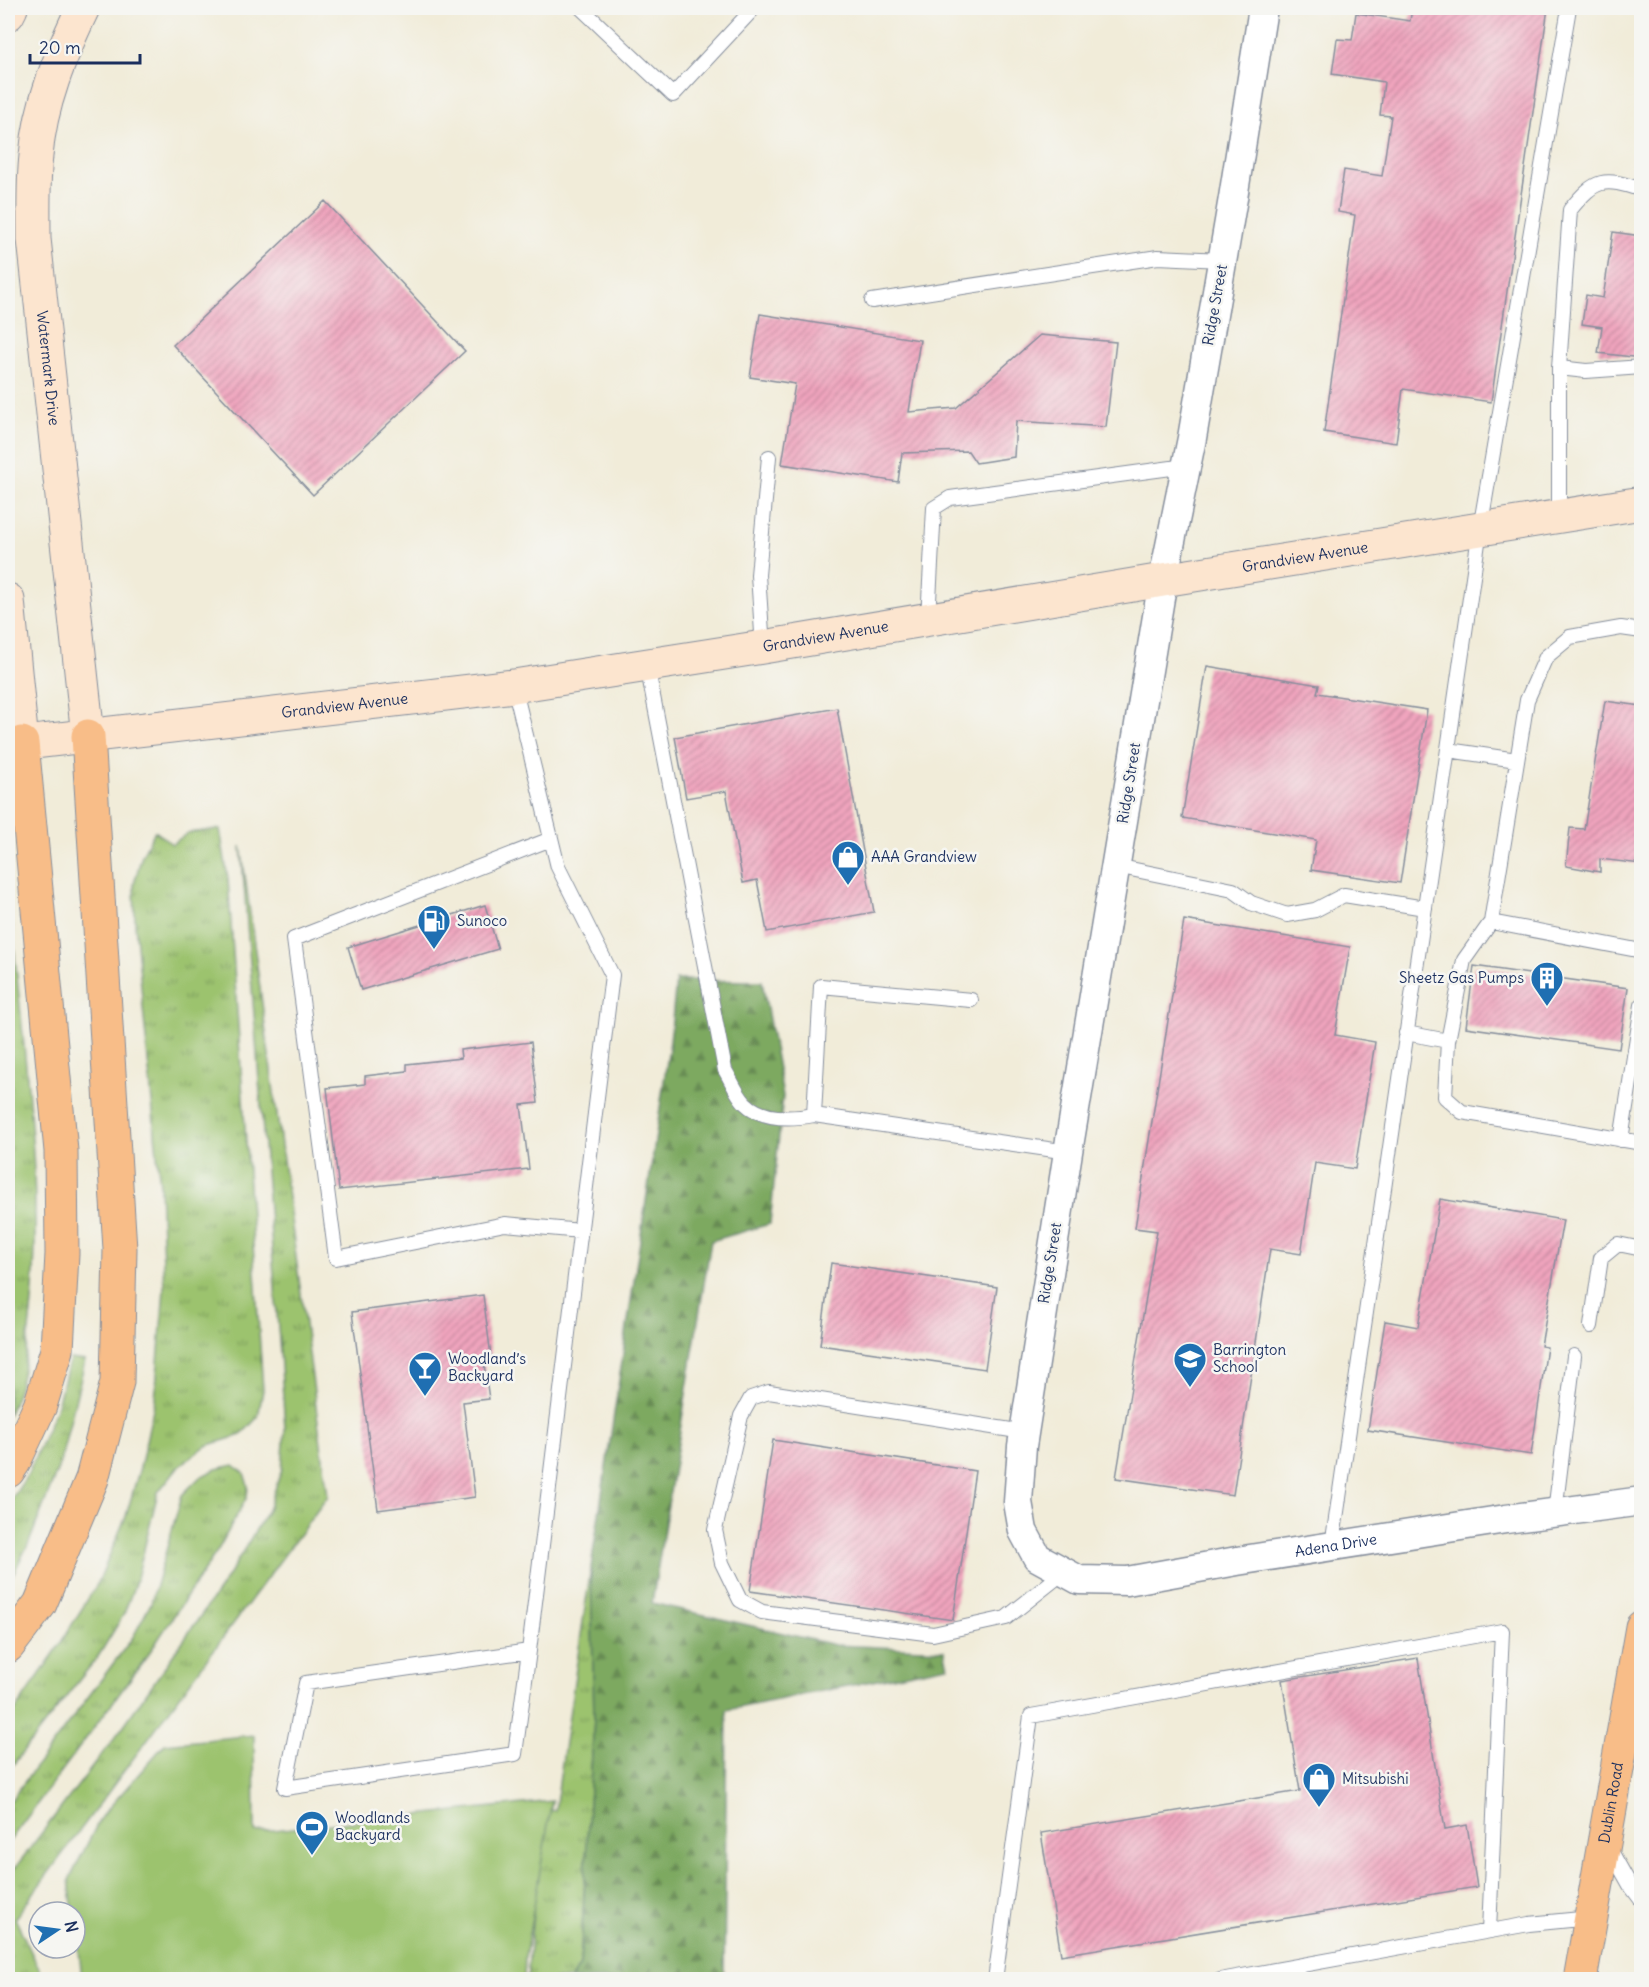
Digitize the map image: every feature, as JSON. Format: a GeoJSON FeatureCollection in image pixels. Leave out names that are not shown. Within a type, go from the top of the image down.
{"type":"FeatureCollection","features":[{"type":"Feature","properties":{"kind":"main road"},"geometry":{"type":"LineString","coordinates":[[8,14],[11,8]]}},
{"type":"Feature","properties":{"kind":"main road","name":"Watermark Drive"},"geometry":{"type":"LineString","coordinates":[[83,8],[52,82],[44,108],[36,154],[34,239],[88,736]]}},
{"type":"Feature","properties":{"kind":"main road","name":"Grandview Avenue"},"geometry":{"type":"LineString","coordinates":[[15,744],[514,686],[1641,503]]}},
{"type":"Feature","properties":{"kind":"main road"},"geometry":{"type":"LineString","coordinates":[[8,600],[15,744],[61,1151],[62,1254],[57,1350],[40,1406],[8,1471]]}},
{"type":"Feature","properties":{"kind":"main road"},"geometry":{"type":"LineString","coordinates":[[8,1646],[40,1604],[92,1479],[117,1382],[120,1249],[88,736]]}},
{"type":"Feature","properties":{"kind":"main road","name":"Dublin Road"},"geometry":{"type":"LineString","coordinates":[[1580,1980],[1641,1627]]}},
{"type":"Feature","properties":{"kind":"street","name":"Ridge Street"},"geometry":{"type":"LineString","coordinates":[[1037,1557],[1023,1531],[1018,1502],[1024,1432],[1162,580],[1186,466],[1263,8]]}},
{"type":"Feature","properties":{"kind":"street","name":"Adena Drive"},"geometry":{"type":"LineString","coordinates":[[1037,1557],[1079,1580],[1127,1581],[1332,1546],[1555,1512],[1641,1502]]}},
{"type":"Feature","properties":{"kind":"lane"},"geometry":{"type":"LineString","coordinates":[[581,8],[674,95],[754,8]]}},
{"type":"Feature","properties":{"kind":"lane"},"geometry":{"type":"LineString","coordinates":[[1332,1546],[1480,530],[1569,8]]}},
{"type":"Feature","properties":{"kind":"lane"},"geometry":{"type":"LineString","coordinates":[[1559,516],[1559,368],[1570,210],[1582,195],[1596,184],[1614,181],[1641,190]]}},
{"type":"Feature","properties":{"kind":"lane"},"geometry":{"type":"LineString","coordinates":[[872,302],[1158,256],[1222,260]]}},
{"type":"Feature","properties":{"kind":"lane"},"geometry":{"type":"LineString","coordinates":[[1559,368],[1586,371],[1641,367]]}},
{"type":"Feature","properties":{"kind":"lane"},"geometry":{"type":"LineString","coordinates":[[763,647],[758,575],[769,456]]}},
{"type":"Feature","properties":{"kind":"lane"},"geometry":{"type":"LineString","coordinates":[[928,619],[934,508],[950,498],[1186,466]]}},
{"type":"Feature","properties":{"kind":"lane"},"geometry":{"type":"LineString","coordinates":[[1641,631],[1621,628],[1570,637],[1546,657],[1527,700],[1491,922],[1464,960],[1448,1041],[1445,1097],[1462,1112],[1641,1143]]}},
{"type":"Feature","properties":{"kind":"lane"},"geometry":{"type":"LineString","coordinates":[[647,665],[725,1070],[745,1103],[765,1115],[793,1119],[814,1115],[1068,1152]]}},
{"type":"Feature","properties":{"kind":"lane"},"geometry":{"type":"LineString","coordinates":[[514,686],[558,867],[612,975],[529,1651],[515,1754],[285,1788],[306,1683],[529,1651]]}},
{"type":"Feature","properties":{"kind":"lane"},"geometry":{"type":"LineString","coordinates":[[1448,750],[1517,760]]}},
{"type":"Feature","properties":{"kind":"lane"},"geometry":{"type":"LineString","coordinates":[[551,840],[294,939],[336,1258],[505,1224],[581,1232]]}},
{"type":"Feature","properties":{"kind":"lane"},"geometry":{"type":"LineString","coordinates":[[1116,866],[1233,890],[1251,903],[1287,915],[1315,910],[1344,894],[1425,908]]}},
{"type":"Feature","properties":{"kind":"lane"},"geometry":{"type":"LineString","coordinates":[[1491,922],[1641,951]]}},
{"type":"Feature","properties":{"kind":"lane"},"geometry":{"type":"LineString","coordinates":[[814,1115],[821,986],[971,1000]]}},
{"type":"Feature","properties":{"kind":"lane"},"geometry":{"type":"LineString","coordinates":[[1621,1140],[1641,1005]]}},
{"type":"Feature","properties":{"kind":"lane"},"geometry":{"type":"LineString","coordinates":[[1406,1033],[1448,1041]]}},
{"type":"Feature","properties":{"kind":"lane"},"geometry":{"type":"LineString","coordinates":[[1591,1326],[1601,1258],[1618,1244],[1641,1249]]}},
{"type":"Feature","properties":{"kind":"lane"},"geometry":{"type":"LineString","coordinates":[[1555,1512],[1574,1356]]}},
{"type":"Feature","properties":{"kind":"lane"},"geometry":{"type":"LineString","coordinates":[[1024,1432],[769,1392],[751,1398],[741,1416],[715,1530],[722,1563],[740,1600],[762,1611],[933,1634],[1005,1618],[1064,1572]]}},
{"type":"Feature","properties":{"kind":"lane"},"geometry":{"type":"LineString","coordinates":[[995,1980],[1031,1716],[1502,1631],[1489,1931]]}},
{"type":"Feature","properties":{"kind":"lane"},"geometry":{"type":"LineString","coordinates":[[1604,1839],[1641,1901]]}},
{"type":"Feature","properties":{"kind":"lane"},"geometry":{"type":"LineString","coordinates":[[1220,1980],[1529,1924],[1591,1917]]}},
{"type":"Feature","properties":{"kind":"green space"},"geometry":{"type":"Polygon","coordinates":[[[220,829],[228,879],[263,1390],[258,1417],[241,1435],[206,1446],[178,1467],[158,1492],[137,1578],[124,1614],[99,1655],[8,1771],[8,1721],[98,1583],[126,1516],[141,1464],[155,1400],[164,1289],[160,1186],[135,924],[134,884],[142,855],[155,831],[172,844],[188,833],[220,829]]]}},
{"type":"Feature","properties":{"kind":"green space"},"geometry":{"type":"Polygon","coordinates":[[[241,846],[328,1496],[15,1918],[27,1943],[27,1960],[35,1960],[44,1979],[8,1979],[8,1877],[122,1728],[225,1581],[268,1510],[282,1469],[285,1429],[241,846]]]}},
{"type":"Feature","properties":{"kind":"green space"},"geometry":{"type":"Polygon","coordinates":[[[8,909],[12,926],[27,1074],[35,1223],[34,1273],[27,1346],[20,1381],[8,1415],[8,909]]]}},
{"type":"Feature","properties":{"kind":"green space"},"geometry":{"type":"Polygon","coordinates":[[[676,980],[762,981],[783,1096],[770,1224],[711,1241],[652,1603],[835,1645],[944,1650],[948,1666],[727,1710],[724,1979],[570,1980],[580,1966],[594,1718],[591,1567],[670,1041],[676,980]]]}},
{"type":"Feature","properties":{"kind":"green space"},"geometry":{"type":"Polygon","coordinates":[[[70,1359],[85,1361],[60,1463],[29,1543],[8,1584],[8,1505],[28,1474],[56,1409],[70,1359]]]}},
{"type":"Feature","properties":{"kind":"green space"},"geometry":{"type":"Polygon","coordinates":[[[234,1465],[244,1473],[248,1486],[247,1497],[219,1548],[143,1662],[8,1843],[8,1804],[133,1637],[151,1603],[182,1495],[200,1477],[216,1469],[234,1465]]]}},
{"type":"Feature","properties":{"kind":"green space"},"geometry":{"type":"Polygon","coordinates":[[[591,1567],[594,1718],[580,1966],[570,1979],[527,1980],[542,1812],[555,1810],[591,1567]]]}},
{"type":"Feature","properties":{"kind":"green space","name":"Woodlands Backyard"},"geometry":{"type":"Polygon","coordinates":[[[254,1735],[255,1832],[552,1801],[525,1958],[524,1979],[82,1979],[80,1960],[87,1960],[87,1900],[72,1900],[69,1880],[101,1817],[165,1744],[254,1735]]]}},
{"type":"Feature","properties":{"kind":"building"},"geometry":{"type":"Polygon","coordinates":[[[1412,8],[1548,8],[1491,402],[1403,389],[1396,443],[1324,432],[1355,215],[1338,212],[1344,170],[1382,176],[1391,116],[1380,115],[1384,82],[1332,74],[1337,39],[1352,40],[1356,13],[1410,21],[1412,8]]]}},
{"type":"Feature","properties":{"kind":"building"},"geometry":{"type":"Polygon","coordinates":[[[325,201],[465,351],[313,495],[173,345],[325,201]]]}},
{"type":"Feature","properties":{"kind":"building"},"geometry":{"type":"Polygon","coordinates":[[[1613,232],[1641,236],[1641,358],[1598,353],[1602,327],[1582,324],[1586,295],[1603,298],[1613,232]]]}},
{"type":"Feature","properties":{"kind":"building"},"geometry":{"type":"Polygon","coordinates":[[[760,314],[920,340],[909,412],[956,408],[1040,335],[1116,342],[1106,427],[1016,421],[1014,457],[976,463],[968,451],[902,453],[898,482],[782,464],[795,384],[750,377],[760,314]]]}},
{"type":"Feature","properties":{"kind":"building"},"geometry":{"type":"Polygon","coordinates":[[[1207,666],[1319,685],[1317,693],[1427,710],[1400,883],[1311,870],[1316,840],[1182,818],[1207,666]]]}},
{"type":"Feature","properties":{"kind":"building"},"geometry":{"type":"Polygon","coordinates":[[[1605,701],[1641,706],[1641,864],[1600,859],[1600,872],[1566,866],[1570,828],[1584,829],[1605,701]]]}},
{"type":"Feature","properties":{"kind":"building"},"geometry":{"type":"Polygon","coordinates":[[[837,708],[874,912],[767,932],[757,880],[743,883],[726,791],[686,798],[675,737],[837,708]]]}},
{"type":"Feature","properties":{"kind":"building"},"geometry":{"type":"Polygon","coordinates":[[[485,905],[498,949],[361,990],[348,947],[485,905]]]}},
{"type":"Feature","properties":{"kind":"building"},"geometry":{"type":"Polygon","coordinates":[[[1184,920],[1350,947],[1335,1035],[1375,1042],[1355,1169],[1315,1163],[1301,1254],[1270,1249],[1233,1495],[1116,1478],[1157,1231],[1135,1228],[1184,920]]]}},
{"type":"Feature","properties":{"kind":"building","name":"Sheetz Gas Pumps"},"geometry":{"type":"Polygon","coordinates":[[[1474,966],[1628,988],[1619,1049],[1466,1027],[1474,966]]]}},
{"type":"Feature","properties":{"kind":"building"},"geometry":{"type":"Polygon","coordinates":[[[531,1042],[538,1103],[521,1105],[529,1169],[339,1190],[327,1088],[365,1084],[365,1076],[407,1071],[407,1064],[461,1058],[460,1050],[531,1042]]]}},
{"type":"Feature","properties":{"kind":"building"},"geometry":{"type":"Polygon","coordinates":[[[1440,1199],[1563,1220],[1541,1346],[1547,1347],[1531,1455],[1368,1430],[1385,1321],[1418,1327],[1440,1199]]]}},
{"type":"Feature","properties":{"kind":"building"},"geometry":{"type":"Polygon","coordinates":[[[831,1263],[997,1287],[985,1369],[820,1345],[831,1263]]]}},
{"type":"Feature","properties":{"kind":"building"},"geometry":{"type":"Polygon","coordinates":[[[483,1295],[491,1356],[483,1357],[489,1399],[463,1402],[475,1497],[378,1510],[352,1312],[483,1295]]]}},
{"type":"Feature","properties":{"kind":"building"},"geometry":{"type":"Polygon","coordinates":[[[773,1440],[975,1471],[953,1620],[750,1591],[773,1440]]]}},
{"type":"Feature","properties":{"kind":"building","name":"Mitsubishi"},"geometry":{"type":"Polygon","coordinates":[[[1418,1658],[1445,1829],[1467,1825],[1477,1887],[1061,1955],[1041,1833],[1300,1791],[1282,1680],[1418,1658]]]}},
{"type":"Feature","properties":{"kind":"place","name":"AAA Grandview"},"geometry":{"type":"Point","coordinates":[848,886]}},
{"type":"Feature","properties":{"kind":"place","name":"Sunoco"},"geometry":{"type":"Point","coordinates":[434,950]}},
{"type":"Feature","properties":{"kind":"place","name":"Sheetz Gas Pumps"},"geometry":{"type":"Point","coordinates":[1547,1007]}},
{"type":"Feature","properties":{"kind":"place","name":"Barrington School"},"geometry":{"type":"Point","coordinates":[1190,1388]}},
{"type":"Feature","properties":{"kind":"place","name":"Woodland’s Backyard"},"geometry":{"type":"Point","coordinates":[425,1397]}},
{"type":"Feature","properties":{"kind":"place","name":"Mitsubishi"},"geometry":{"type":"Point","coordinates":[1319,1808]}},
{"type":"Feature","properties":{"kind":"place","name":"Woodlands Backyard"},"geometry":{"type":"Point","coordinates":[312,1856]}}]}
